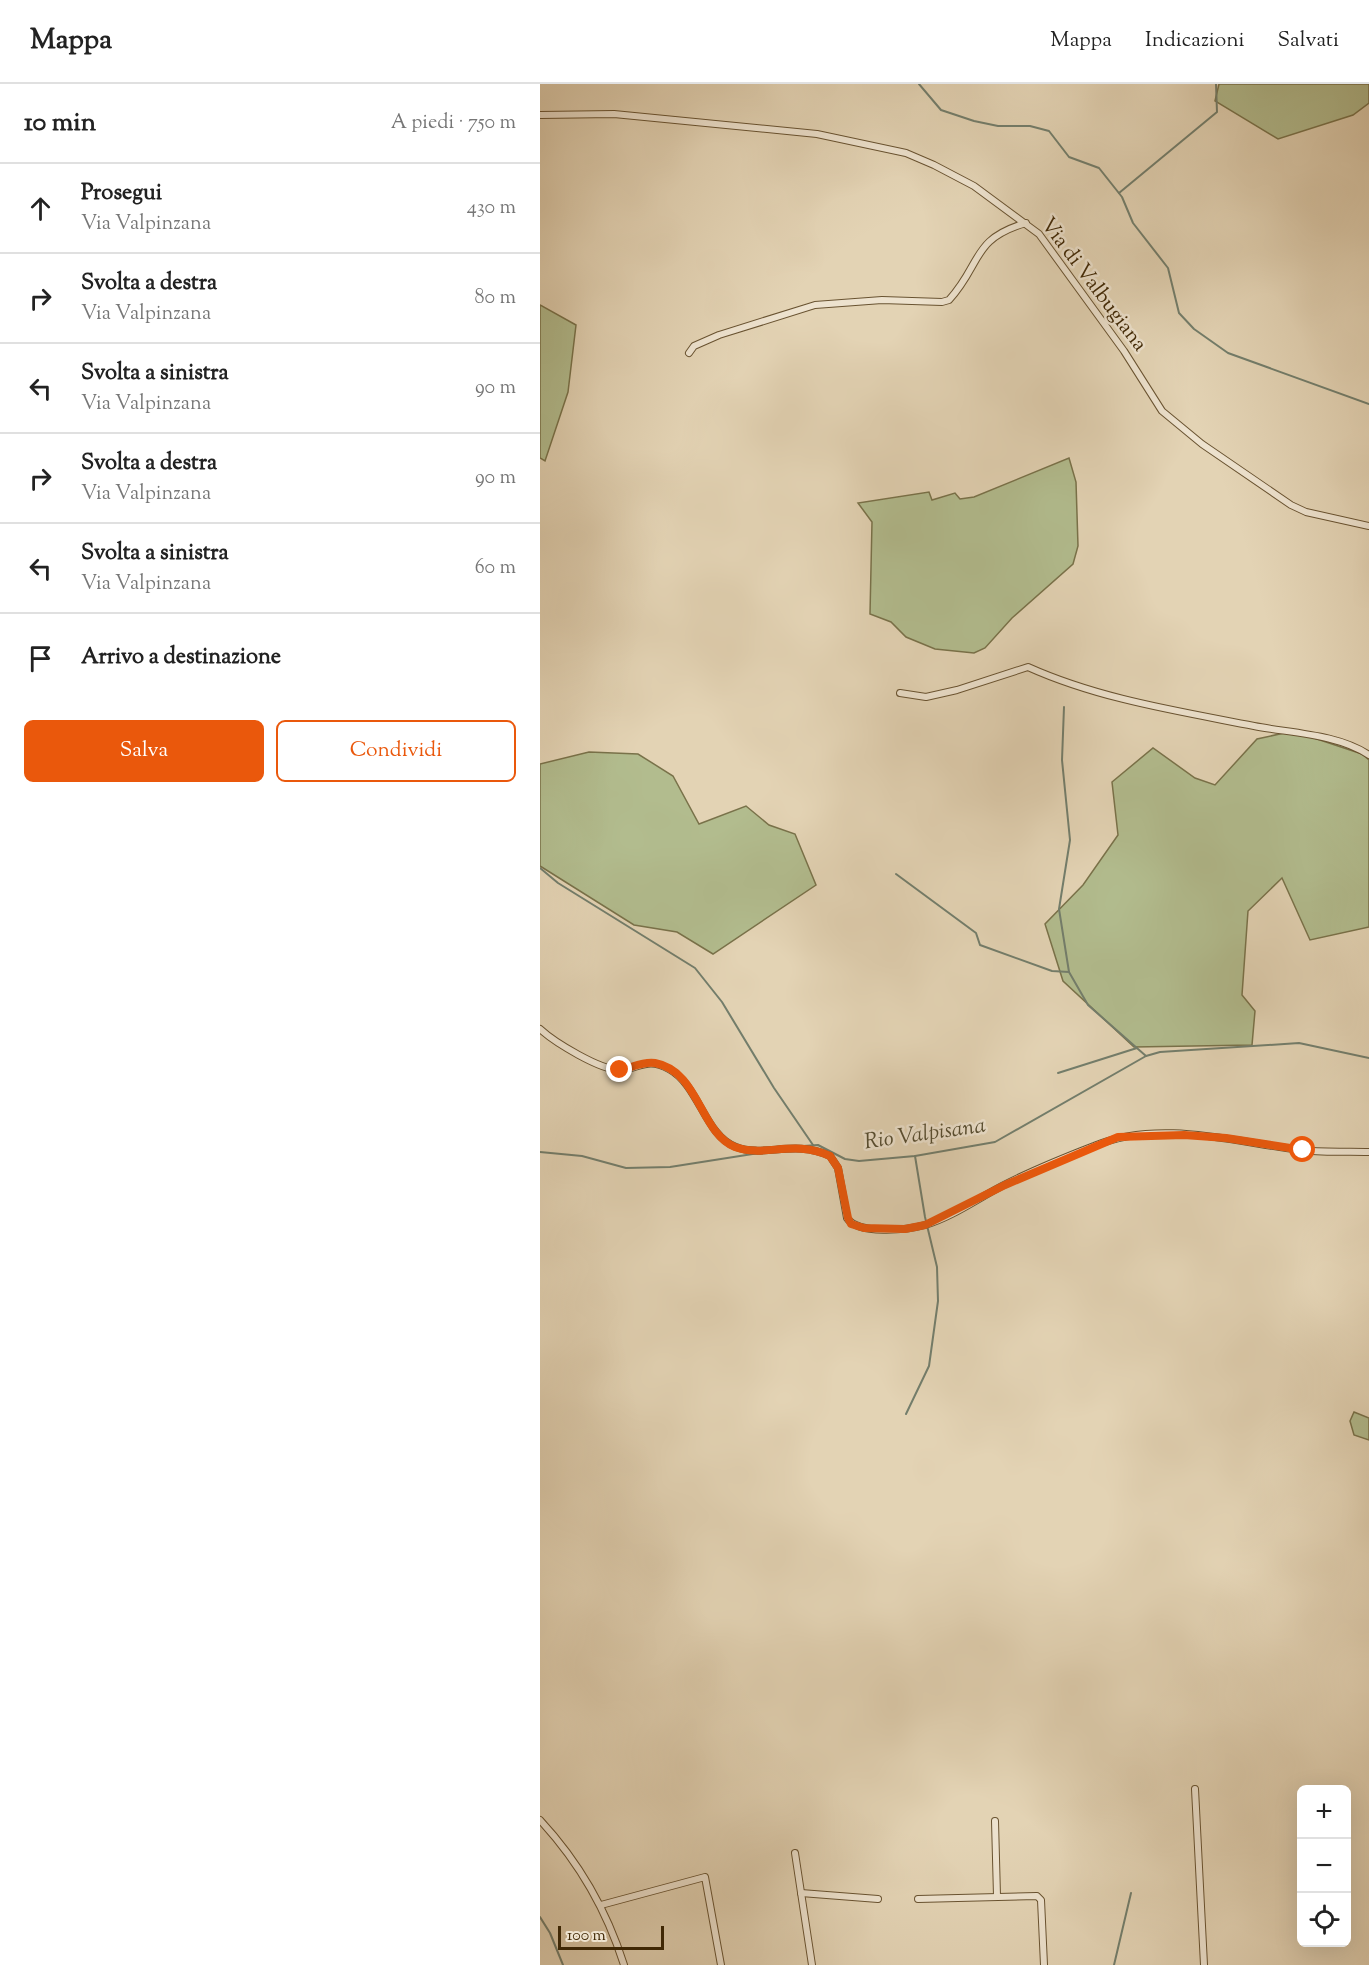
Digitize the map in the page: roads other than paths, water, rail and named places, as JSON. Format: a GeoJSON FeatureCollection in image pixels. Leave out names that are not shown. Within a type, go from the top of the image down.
{"type":"FeatureCollection","features":[{"type":"Feature","properties":{"kind":"street","name":"Via di Valbugiana"},"geometry":{"type":"LineString","coordinates":[[540,115],[614,114],[818,134],[906,153],[974,186],[1026,223],[1046,243],[1167,416],[1202,444],[1291,505],[1306,512],[1369,526]]}},
{"type":"Feature","properties":{"kind":"street"},"geometry":{"type":"LineString","coordinates":[[690,353],[694,346],[719,335],[815,305],[882,300],[942,302],[949,300],[990,239],[1003,230],[1026,223]]}},
{"type":"Feature","properties":{"kind":"street"},"geometry":{"type":"LineString","coordinates":[[900,693],[926,697],[957,690],[1028,667],[1053,678],[1150,706],[1331,740],[1369,755]]}},
{"type":"Feature","properties":{"kind":"street"},"geometry":{"type":"LineString","coordinates":[[540,1029],[566,1047],[611,1069],[649,1063],[668,1068],[687,1084],[722,1139],[737,1148],[752,1150],[795,1146],[830,1156],[838,1168],[848,1218],[851,1224],[864,1228],[905,1229],[925,1225],[1005,1185],[1118,1137],[1184,1135],[1226,1138],[1303,1150],[1369,1152]]}},
{"type":"Feature","properties":{"kind":"street"},"geometry":{"type":"LineString","coordinates":[[1195,1789],[1204,1965]]}},
{"type":"Feature","properties":{"kind":"street"},"geometry":{"type":"LineString","coordinates":[[540,1820],[568,1853],[601,1905],[624,1965]]}},
{"type":"Feature","properties":{"kind":"street"},"geometry":{"type":"LineString","coordinates":[[996,1821],[997,1896]]}},
{"type":"Feature","properties":{"kind":"street"},"geometry":{"type":"LineString","coordinates":[[795,1853],[812,1965]]}},
{"type":"Feature","properties":{"kind":"street"},"geometry":{"type":"LineString","coordinates":[[601,1905],[705,1877],[721,1965]]}},
{"type":"Feature","properties":{"kind":"street"},"geometry":{"type":"LineString","coordinates":[[801,1893],[878,1899]]}},
{"type":"Feature","properties":{"kind":"street"},"geometry":{"type":"LineString","coordinates":[[918,1899],[1031,1895],[1041,1900],[1044,1965]]}},
{"type":"Feature","properties":{"kind":"waterway"},"geometry":{"type":"LineString","coordinates":[[919,84],[941,110],[998,126],[1030,126],[1049,131],[1069,157],[1099,168],[1122,197],[1133,223],[1168,268],[1179,313],[1194,329],[1228,353],[1369,404]]}},
{"type":"Feature","properties":{"kind":"waterway"},"geometry":{"type":"LineString","coordinates":[[1119,193],[1217,112],[1216,84]]}},
{"type":"Feature","properties":{"kind":"waterway"},"geometry":{"type":"LineString","coordinates":[[1064,707],[1062,760],[1070,840],[1059,909],[1069,972],[1088,1005],[1146,1056]]}},
{"type":"Feature","properties":{"kind":"waterway"},"geometry":{"type":"LineString","coordinates":[[540,868],[558,883],[695,968],[722,1002],[774,1088],[813,1145]]}},
{"type":"Feature","properties":{"kind":"waterway"},"geometry":{"type":"LineString","coordinates":[[896,874],[976,933],[980,945],[1052,971],[1069,972]]}},
{"type":"Feature","properties":{"kind":"waterway","name":"Rio Valpisana"},"geometry":{"type":"LineString","coordinates":[[803,1146],[818,1145],[845,1159],[859,1161],[915,1156],[995,1142],[1146,1056],[1160,1052],[1299,1043],[1369,1058]]}},
{"type":"Feature","properties":{"kind":"waterway"},"geometry":{"type":"LineString","coordinates":[[1058,1073],[1137,1048]]}},
{"type":"Feature","properties":{"kind":"waterway","name":"Rio Valpisana"},"geometry":{"type":"LineString","coordinates":[[540,1152],[582,1156],[626,1168],[670,1167],[759,1153]]}},
{"type":"Feature","properties":{"kind":"waterway"},"geometry":{"type":"LineString","coordinates":[[906,1414],[929,1366],[938,1301],[937,1267],[925,1217],[915,1156]]}},
{"type":"Feature","properties":{"kind":"waterway"},"geometry":{"type":"LineString","coordinates":[[1114,1965],[1131,1893]]}},
{"type":"Feature","properties":{"kind":"waterway"},"geometry":{"type":"LineString","coordinates":[[540,1917],[550,1933],[563,1965]]}}]}
